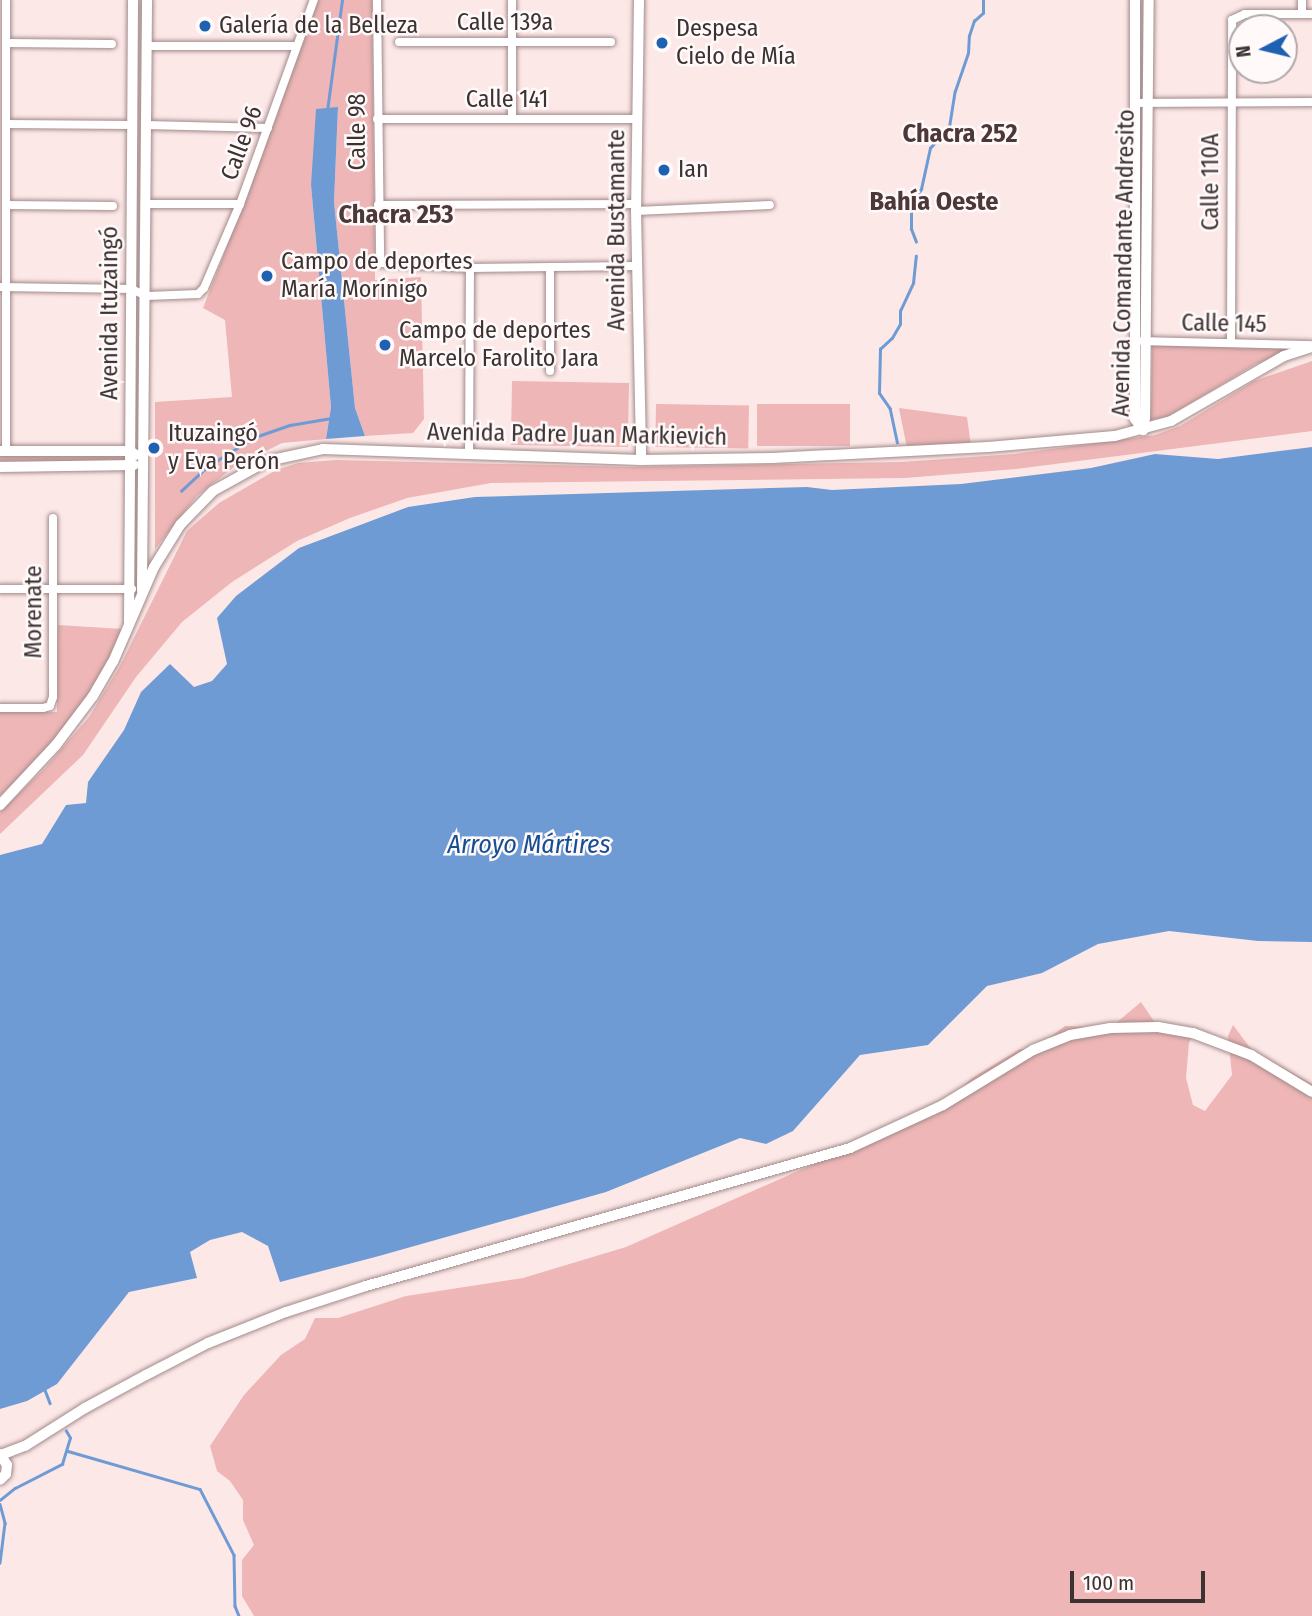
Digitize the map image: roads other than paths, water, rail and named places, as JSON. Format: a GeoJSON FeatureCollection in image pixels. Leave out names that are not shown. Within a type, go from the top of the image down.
{"type":"FeatureCollection","features":[{"type":"Feature","properties":{"kind":"main road","name":"Avenida Ituzaingó"},"geometry":{"type":"LineString","coordinates":[[129,627],[133,0]]}},
{"type":"Feature","properties":{"kind":"main road","name":"Avenida Ituzaingó"},"geometry":{"type":"LineString","coordinates":[[142,600],[147,0]]}},
{"type":"Feature","properties":{"kind":"main road","name":"Avenida Bustamante"},"geometry":{"type":"LineString","coordinates":[[639,0],[636,208],[641,460]]}},
{"type":"Feature","properties":{"kind":"main road","name":"Avenida Comandante Andresito"},"geometry":{"type":"LineString","coordinates":[[1135,0],[1143,430]]}},
{"type":"Feature","properties":{"kind":"main road","name":"Avenida Comandante Andresito"},"geometry":{"type":"LineString","coordinates":[[1141,341],[1149,0]]}},
{"type":"Feature","properties":{"kind":"main road","name":"Avenida Padre Juan Markievich"},"geometry":{"type":"LineString","coordinates":[[0,805],[56,745],[93,696],[142,600],[154,567],[167,544],[198,504],[239,474],[267,461],[323,449],[641,460],[873,454],[1115,436],[1171,421],[1284,356],[1312,346]]}},
{"type":"Feature","properties":{"kind":"main road"},"geometry":{"type":"LineString","coordinates":[[0,467],[130,467],[143,460],[130,451],[3,451]]}},
{"type":"Feature","properties":{"kind":"main road"},"geometry":{"type":"LineString","coordinates":[[0,1480],[6,1474],[3,1458],[85,1408],[208,1343],[366,1286],[850,1147],[943,1105],[1033,1050],[1070,1035],[1110,1028],[1158,1027],[1193,1033],[1251,1055],[1312,1092]]}},
{"type":"Feature","properties":{"kind":"street"},"geometry":{"type":"LineString","coordinates":[[3,451],[6,205],[3,135],[6,124],[6,0]]}},
{"type":"Feature","properties":{"kind":"street","name":"Calle 96"},"geometry":{"type":"LineString","coordinates":[[146,296],[198,294],[204,288],[240,204],[314,0]]}},
{"type":"Feature","properties":{"kind":"street","name":"Calle 98"},"geometry":{"type":"LineString","coordinates":[[377,0],[380,263],[470,268]]}},
{"type":"Feature","properties":{"kind":"street"},"geometry":{"type":"LineString","coordinates":[[512,0],[512,119]]}},
{"type":"Feature","properties":{"kind":"street"},"geometry":{"type":"LineString","coordinates":[[1302,0],[1307,14]]}},
{"type":"Feature","properties":{"kind":"street","name":"Calle 110A"},"geometry":{"type":"LineString","coordinates":[[1231,344],[1232,20],[1245,14],[1307,14]]}},
{"type":"Feature","properties":{"kind":"street","name":"Calle 139a"},"geometry":{"type":"LineString","coordinates":[[399,42],[611,42]]}},
{"type":"Feature","properties":{"kind":"street"},"geometry":{"type":"LineString","coordinates":[[6,43],[112,44]]}},
{"type":"Feature","properties":{"kind":"street"},"geometry":{"type":"LineString","coordinates":[[146,46],[296,46]]}},
{"type":"Feature","properties":{"kind":"street"},"geometry":{"type":"LineString","coordinates":[[1135,103],[1312,102]]}},
{"type":"Feature","properties":{"kind":"street","name":"Calle 141"},"geometry":{"type":"LineString","coordinates":[[377,119],[637,119]]}},
{"type":"Feature","properties":{"kind":"street"},"geometry":{"type":"LineString","coordinates":[[6,124],[132,125]]}},
{"type":"Feature","properties":{"kind":"street"},"geometry":{"type":"LineString","coordinates":[[146,125],[268,128]]}},
{"type":"Feature","properties":{"kind":"street"},"geometry":{"type":"LineString","coordinates":[[146,204],[240,204]]}},
{"type":"Feature","properties":{"kind":"street"},"geometry":{"type":"LineString","coordinates":[[6,205],[113,206]]}},
{"type":"Feature","properties":{"kind":"street"},"geometry":{"type":"LineString","coordinates":[[378,205],[636,208],[770,205]]}},
{"type":"Feature","properties":{"kind":"street"},"geometry":{"type":"LineString","coordinates":[[469,455],[470,268],[637,266]]}},
{"type":"Feature","properties":{"kind":"street"},"geometry":{"type":"LineString","coordinates":[[550,267],[550,371]]}},
{"type":"Feature","properties":{"kind":"street"},"geometry":{"type":"LineString","coordinates":[[3,287],[131,289],[146,296]]}},
{"type":"Feature","properties":{"kind":"street","name":"Calle 145"},"geometry":{"type":"LineString","coordinates":[[1141,341],[1312,346]]}},
{"type":"Feature","properties":{"kind":"street","name":"Morenate"},"geometry":{"type":"LineString","coordinates":[[0,708],[50,706],[53,697],[53,518]]}},
{"type":"Feature","properties":{"kind":"street"},"geometry":{"type":"LineString","coordinates":[[0,589],[129,590],[142,581]]}},
{"type":"Feature","properties":{"kind":"water"},"geometry":{"type":"Polygon","coordinates":[[[338,107],[334,202],[355,408],[365,436],[326,439],[331,407],[311,185],[316,109],[338,107]]]}},
{"type":"Feature","properties":{"kind":"water","name":"Arroyo Mártires"},"geometry":{"type":"Polygon","coordinates":[[[1312,447],[1312,942],[1258,941],[1169,931],[1098,944],[1042,973],[987,986],[928,1045],[860,1055],[793,1131],[766,1144],[740,1138],[606,1192],[379,1256],[280,1282],[268,1246],[242,1232],[210,1240],[190,1252],[197,1278],[129,1292],[57,1384],[27,1401],[0,1409],[0,855],[42,844],[66,805],[86,803],[88,782],[124,730],[141,692],[170,664],[194,687],[212,681],[227,664],[217,618],[236,596],[299,548],[408,507],[475,497],[807,487],[832,490],[961,484],[1091,468],[1155,454],[1218,459],[1312,447]]]}},
{"type":"Feature","properties":{"kind":"waterway"},"geometry":{"type":"LineString","coordinates":[[327,111],[342,0]]}},
{"type":"Feature","properties":{"kind":"waterway"},"geometry":{"type":"LineString","coordinates":[[916,242],[911,229],[911,205],[921,189],[930,148],[949,127],[955,91],[968,53],[969,36],[974,21],[983,13],[983,1]]}},
{"type":"Feature","properties":{"kind":"waterway"},"geometry":{"type":"LineString","coordinates":[[897,443],[890,409],[879,393],[880,349],[892,338],[900,324],[900,311],[913,283],[916,256]]}},
{"type":"Feature","properties":{"kind":"waterway"},"geometry":{"type":"LineString","coordinates":[[181,491],[208,466],[255,437],[290,425],[332,418]]}},
{"type":"Feature","properties":{"kind":"waterway"},"geometry":{"type":"LineString","coordinates":[[45,1390],[50,1403]]}},
{"type":"Feature","properties":{"kind":"waterway"},"geometry":{"type":"LineString","coordinates":[[0,1500],[15,1488],[62,1464],[70,1438],[66,1431]]}},
{"type":"Feature","properties":{"kind":"waterway"},"geometry":{"type":"LineString","coordinates":[[68,1451],[200,1489],[234,1555],[235,1606],[239,1616]]}},
{"type":"Feature","properties":{"kind":"waterway"},"geometry":{"type":"LineString","coordinates":[[0,1504],[5,1523],[0,1563]]}},
{"type":"Feature","properties":{"kind":"place","name":"Galería de la Belleza"},"geometry":{"type":"Point","coordinates":[205,26]}},
{"type":"Feature","properties":{"kind":"place","name":"Despesa Cielo de Mía"},"geometry":{"type":"Point","coordinates":[662,43]}},
{"type":"Feature","properties":{"kind":"place","name":"Ian"},"geometry":{"type":"Point","coordinates":[664,170]}},
{"type":"Feature","properties":{"kind":"place","name":"Campo de deportes María Morínigo"},"geometry":{"type":"Point","coordinates":[267,276]}},
{"type":"Feature","properties":{"kind":"place","name":"Campo de deportes Marcelo Farolito Jara"},"geometry":{"type":"Point","coordinates":[385,345]}},
{"type":"Feature","properties":{"kind":"place","name":"Ituzaingó y Eva Perón"},"geometry":{"type":"Point","coordinates":[154,448]}},
{"type":"Feature","properties":{"kind":"district","name":"Chacra 252"},"geometry":{"type":"Point","coordinates":[960,134]}},
{"type":"Feature","properties":{"kind":"district","name":"Bahía Oeste"},"geometry":{"type":"Point","coordinates":[934,202]}},
{"type":"Feature","properties":{"kind":"district","name":"Chacra 253"},"geometry":{"type":"Point","coordinates":[396,215]}}]}
